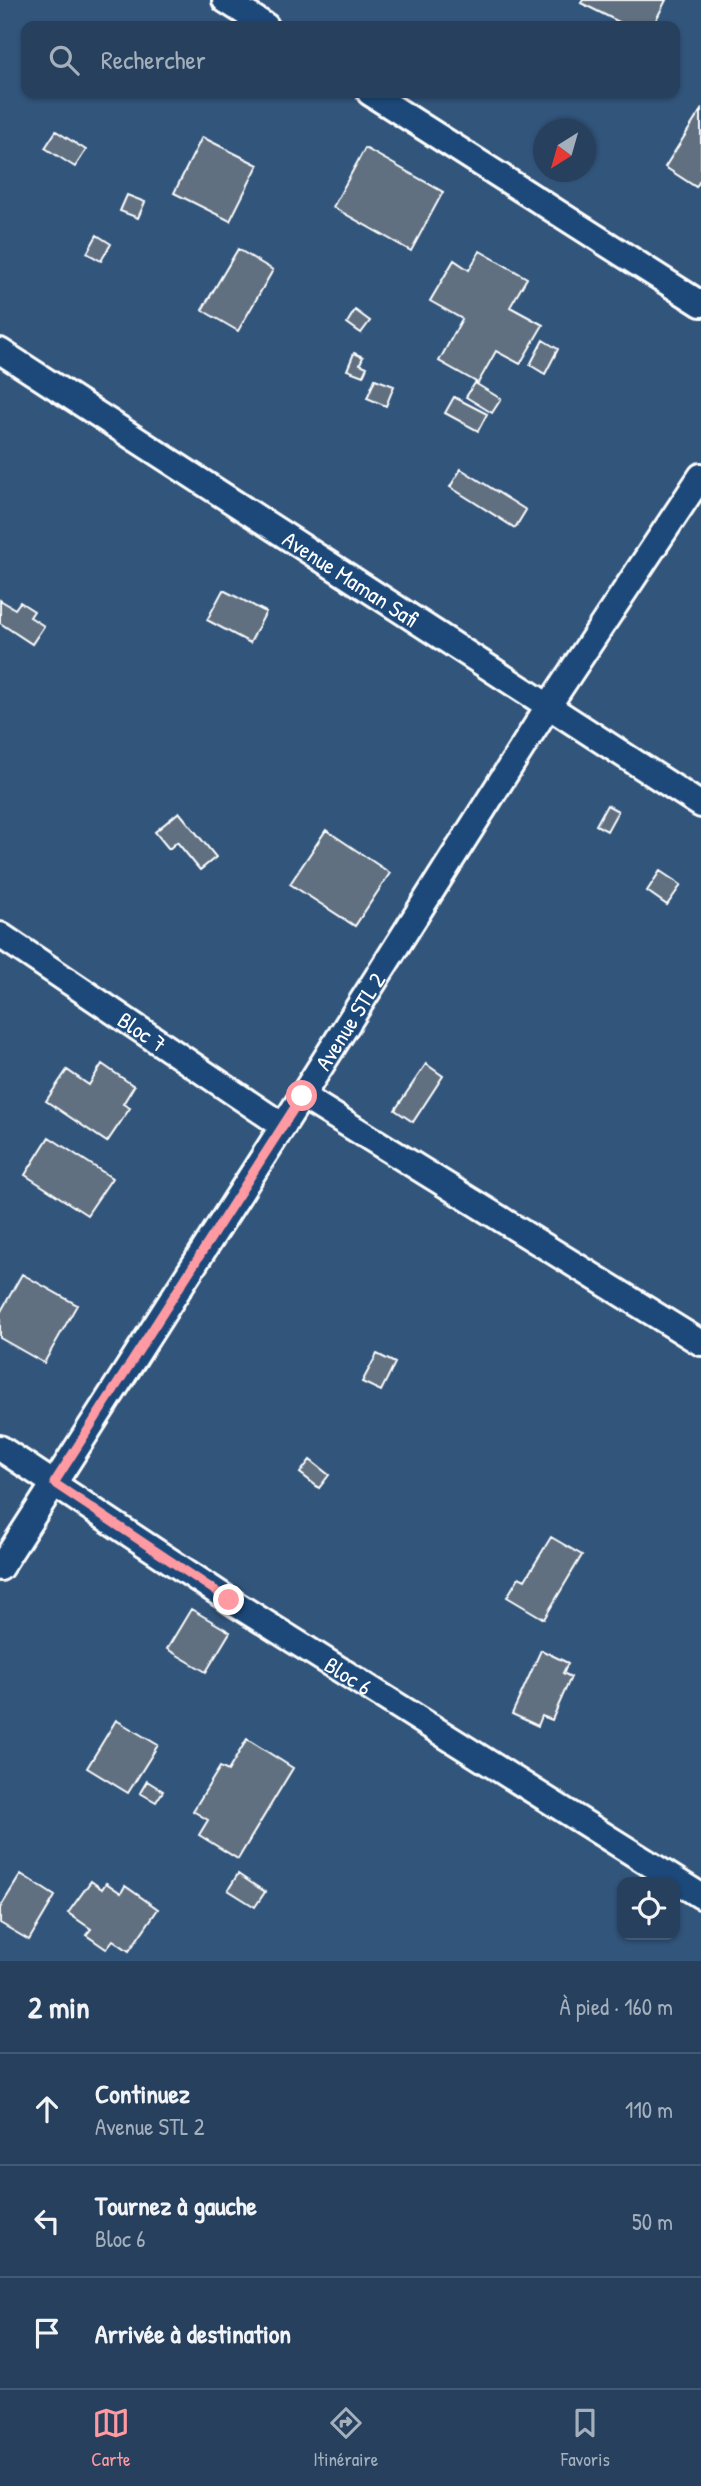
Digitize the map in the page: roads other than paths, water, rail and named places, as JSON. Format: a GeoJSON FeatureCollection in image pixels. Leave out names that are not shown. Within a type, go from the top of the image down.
{"type":"FeatureCollection","features":[{"type":"Feature","properties":{"kind":"street"},"geometry":{"type":"LineString","coordinates":[[225,0],[258,21]]}},
{"type":"Feature","properties":{"kind":"street"},"geometry":{"type":"LineString","coordinates":[[378,98],[701,304]]}},
{"type":"Feature","properties":{"kind":"street","name":"Avenue Maman Safi"},"geometry":{"type":"LineString","coordinates":[[0,351],[701,806]]}},
{"type":"Feature","properties":{"kind":"street","name":"Avenue STL 2"},"geometry":{"type":"LineString","coordinates":[[0,1568],[549,705],[701,476]]}},
{"type":"Feature","properties":{"kind":"street","name":"Bloc 7"},"geometry":{"type":"LineString","coordinates":[[0,935],[283,1126]]}},
{"type":"Feature","properties":{"kind":"street"},"geometry":{"type":"LineString","coordinates":[[302,1096],[701,1343]]}},
{"type":"Feature","properties":{"kind":"street","name":"Bloc 6"},"geometry":{"type":"LineString","coordinates":[[0,1448],[229,1600],[701,1896]]}}]}
